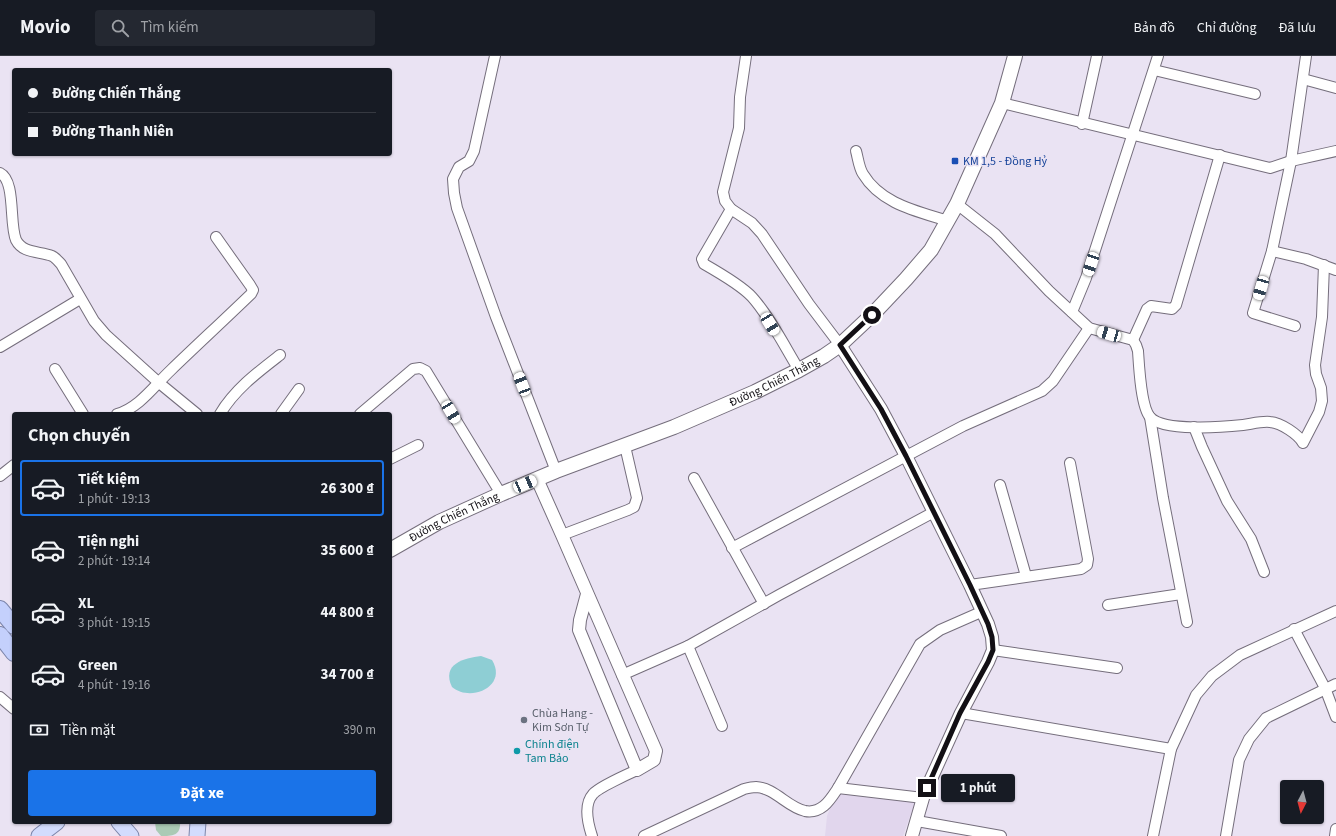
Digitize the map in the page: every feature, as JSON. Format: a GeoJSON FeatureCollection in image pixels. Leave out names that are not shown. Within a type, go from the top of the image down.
{"type":"FeatureCollection","features":[{"type":"Feature","properties":{"kind":"highway"},"geometry":{"type":"LineString","coordinates":[[0,609],[12,624]]}},
{"type":"Feature","properties":{"kind":"highway"},"geometry":{"type":"LineString","coordinates":[[0,635],[12,650]]}},
{"type":"Feature","properties":{"kind":"main road","name":"Đường Chiến Thắng"},"geometry":{"type":"LineString","coordinates":[[392,549],[439,522],[500,494],[556,471],[674,427],[755,392],[799,370],[840,345],[906,280],[931,250],[958,204],[1002,103],[1015,56]]}},
{"type":"Feature","properties":{"kind":"main road"},"geometry":{"type":"LineString","coordinates":[[39,836],[54,824]]}},
{"type":"Feature","properties":{"kind":"main road"},"geometry":{"type":"LineString","coordinates":[[121,824],[132,836]]}},
{"type":"Feature","properties":{"kind":"main road"},"geometry":{"type":"LineString","coordinates":[[132,824],[132,836]]}},
{"type":"Feature","properties":{"kind":"street"},"geometry":{"type":"LineString","coordinates":[[495,56],[474,151],[469,161],[459,167],[453,179],[454,193],[496,317],[556,471]]}},
{"type":"Feature","properties":{"kind":"street"},"geometry":{"type":"LineString","coordinates":[[746,56],[740,97],[739,128],[724,192],[725,201],[731,209],[752,223],[762,234],[809,304],[840,345],[881,409],[970,585],[981,612],[988,624],[992,637],[993,650],[960,713],[924,798],[912,836]]}},
{"type":"Feature","properties":{"kind":"street"},"geometry":{"type":"LineString","coordinates":[[1082,124],[1097,56]]}},
{"type":"Feature","properties":{"kind":"street"},"geometry":{"type":"LineString","coordinates":[[1072,312],[1086,278],[1158,56]]}},
{"type":"Feature","properties":{"kind":"street"},"geometry":{"type":"LineString","coordinates":[[1295,326],[1253,313],[1272,251],[1291,161],[1306,56]]}},
{"type":"Feature","properties":{"kind":"street"},"geometry":{"type":"LineString","coordinates":[[1154,70],[1255,94]]}},
{"type":"Feature","properties":{"kind":"street"},"geometry":{"type":"LineString","coordinates":[[1303,79],[1336,88]]}},
{"type":"Feature","properties":{"kind":"street"},"geometry":{"type":"LineString","coordinates":[[1002,103],[1082,124],[1220,155],[1270,168],[1291,161],[1336,151]]}},
{"type":"Feature","properties":{"kind":"street"},"geometry":{"type":"LineString","coordinates":[[856,151],[862,173],[871,186],[880,194],[896,204],[948,221]]}},
{"type":"Feature","properties":{"kind":"street"},"geometry":{"type":"LineString","coordinates":[[1133,340],[1147,309],[1151,306],[1172,309],[1176,305],[1220,155]]}},
{"type":"Feature","properties":{"kind":"street"},"geometry":{"type":"LineString","coordinates":[[0,173],[4,175],[9,184],[12,227],[17,241],[24,249],[54,256],[94,321],[106,335],[158,382],[195,412]]}},
{"type":"Feature","properties":{"kind":"street"},"geometry":{"type":"LineString","coordinates":[[958,204],[995,234],[1049,291],[1089,328],[1133,340],[1136,345],[1138,351],[1144,406],[1150,417],[1163,498],[1187,622]]}},
{"type":"Feature","properties":{"kind":"street"},"geometry":{"type":"LineString","coordinates":[[731,209],[702,259],[704,264],[752,296],[799,370]]}},
{"type":"Feature","properties":{"kind":"street"},"geometry":{"type":"LineString","coordinates":[[124,412],[137,404],[158,382],[251,294],[253,290],[216,237]]}},
{"type":"Feature","properties":{"kind":"street"},"geometry":{"type":"LineString","coordinates":[[1272,251],[1324,265],[1336,270]]}},
{"type":"Feature","properties":{"kind":"street"},"geometry":{"type":"LineString","coordinates":[[1150,417],[1156,422],[1181,427],[1228,426],[1271,422],[1293,432],[1303,443],[1319,412],[1322,401],[1321,388],[1316,374],[1315,364],[1322,317],[1324,265]]}},
{"type":"Feature","properties":{"kind":"street"},"geometry":{"type":"LineString","coordinates":[[0,347],[80,299]]}},
{"type":"Feature","properties":{"kind":"street"},"geometry":{"type":"LineString","coordinates":[[732,548],[963,426],[1042,392],[1053,381],[1089,328]]}},
{"type":"Feature","properties":{"kind":"street"},"geometry":{"type":"LineString","coordinates":[[221,412],[225,405],[239,390],[257,373],[280,355]]}},
{"type":"Feature","properties":{"kind":"street"},"geometry":{"type":"LineString","coordinates":[[362,412],[413,369],[420,368],[426,371],[500,494]]}},
{"type":"Feature","properties":{"kind":"street"},"geometry":{"type":"LineString","coordinates":[[55,369],[82,412]]}},
{"type":"Feature","properties":{"kind":"street"},"geometry":{"type":"LineString","coordinates":[[282,412],[299,389]]}},
{"type":"Feature","properties":{"kind":"street"},"geometry":{"type":"LineString","coordinates":[[1194,427],[1227,501],[1251,539],[1264,572]]}},
{"type":"Feature","properties":{"kind":"street"},"geometry":{"type":"LineString","coordinates":[[392,458],[418,445]]}},
{"type":"Feature","properties":{"kind":"street"},"geometry":{"type":"LineString","coordinates":[[562,535],[634,507],[637,498],[625,446]]}},
{"type":"Feature","properties":{"kind":"street"},"geometry":{"type":"LineString","coordinates":[[970,585],[1081,569],[1087,565],[1088,559],[1070,463]]}},
{"type":"Feature","properties":{"kind":"street"},"geometry":{"type":"LineString","coordinates":[[0,476],[12,467]]}},
{"type":"Feature","properties":{"kind":"street"},"geometry":{"type":"LineString","coordinates":[[694,478],[764,604]]}},
{"type":"Feature","properties":{"kind":"street"},"geometry":{"type":"LineString","coordinates":[[537,479],[656,751],[654,760],[593,794],[588,804],[587,816],[592,836]]}},
{"type":"Feature","properties":{"kind":"street"},"geometry":{"type":"LineString","coordinates":[[1000,485],[1026,576]]}},
{"type":"Feature","properties":{"kind":"street"},"geometry":{"type":"LineString","coordinates":[[622,675],[688,646],[779,595],[934,512]]}},
{"type":"Feature","properties":{"kind":"street"},"geometry":{"type":"LineString","coordinates":[[587,594],[579,630],[637,770]]}},
{"type":"Feature","properties":{"kind":"street"},"geometry":{"type":"LineString","coordinates":[[1108,605],[1181,594]]}},
{"type":"Feature","properties":{"kind":"street"},"geometry":{"type":"LineString","coordinates":[[1153,836],[1171,749],[1196,695],[1212,676],[1240,655],[1336,611]]}},
{"type":"Feature","properties":{"kind":"street"},"geometry":{"type":"LineString","coordinates":[[644,836],[744,789],[755,787],[768,790],[797,809],[812,812],[821,809],[838,788],[920,644],[940,630],[981,612]]}},
{"type":"Feature","properties":{"kind":"street"},"geometry":{"type":"LineString","coordinates":[[1294,629],[1325,688],[1336,717]]}},
{"type":"Feature","properties":{"kind":"street"},"geometry":{"type":"LineString","coordinates":[[688,646],[722,726]]}},
{"type":"Feature","properties":{"kind":"street"},"geometry":{"type":"LineString","coordinates":[[993,650],[1117,668]]}},
{"type":"Feature","properties":{"kind":"street"},"geometry":{"type":"LineString","coordinates":[[1226,836],[1239,760],[1250,739],[1266,718],[1325,688],[1336,684]]}},
{"type":"Feature","properties":{"kind":"street"},"geometry":{"type":"LineString","coordinates":[[0,697],[12,707]]}},
{"type":"Feature","properties":{"kind":"street"},"geometry":{"type":"LineString","coordinates":[[960,713],[1171,749]]}},
{"type":"Feature","properties":{"kind":"street"},"geometry":{"type":"LineString","coordinates":[[838,788],[924,798]]}},
{"type":"Feature","properties":{"kind":"street"},"geometry":{"type":"LineString","coordinates":[[917,821],[1001,836]]}},
{"type":"Feature","properties":{"kind":"street"},"geometry":{"type":"LineString","coordinates":[[1334,836],[1336,829]]}},
{"type":"Feature","properties":{"kind":"shaded area"},"geometry":{"type":"Polygon","coordinates":[[[844,789],[915,802],[903,836],[825,836],[827,816],[831,806],[844,789]]]}},
{"type":"Feature","properties":{"kind":"green space"},"geometry":{"type":"Polygon","coordinates":[[[155,824],[180,824],[177,833],[169,836],[161,836],[156,830],[155,824]]]}},
{"type":"Feature","properties":{"kind":"water"},"geometry":{"type":"Polygon","coordinates":[[[481,656],[492,660],[496,669],[495,677],[491,684],[485,689],[469,693],[460,692],[452,687],[449,679],[452,668],[456,664],[468,658],[481,656]]]}},
{"type":"Feature","properties":{"kind":"place","name":"KM 1,5 - Đồng Hỷ"},"geometry":{"type":"Point","coordinates":[955,161]}},
{"type":"Feature","properties":{"kind":"place","name":"Chùa Hang - Kim Sơn Tự"},"geometry":{"type":"Point","coordinates":[524,720]}},
{"type":"Feature","properties":{"kind":"place","name":"Chính điện Tam Bảo"},"geometry":{"type":"Point","coordinates":[517,751]}},
{"type":"Feature","properties":{"kind":"route"},"geometry":{"type":"LineString","coordinates":[[872,315],[840,345],[881,409],[906,456],[970,585],[981,612],[988,624],[992,637],[993,650],[988,662],[960,713],[927,788]]}}]}
